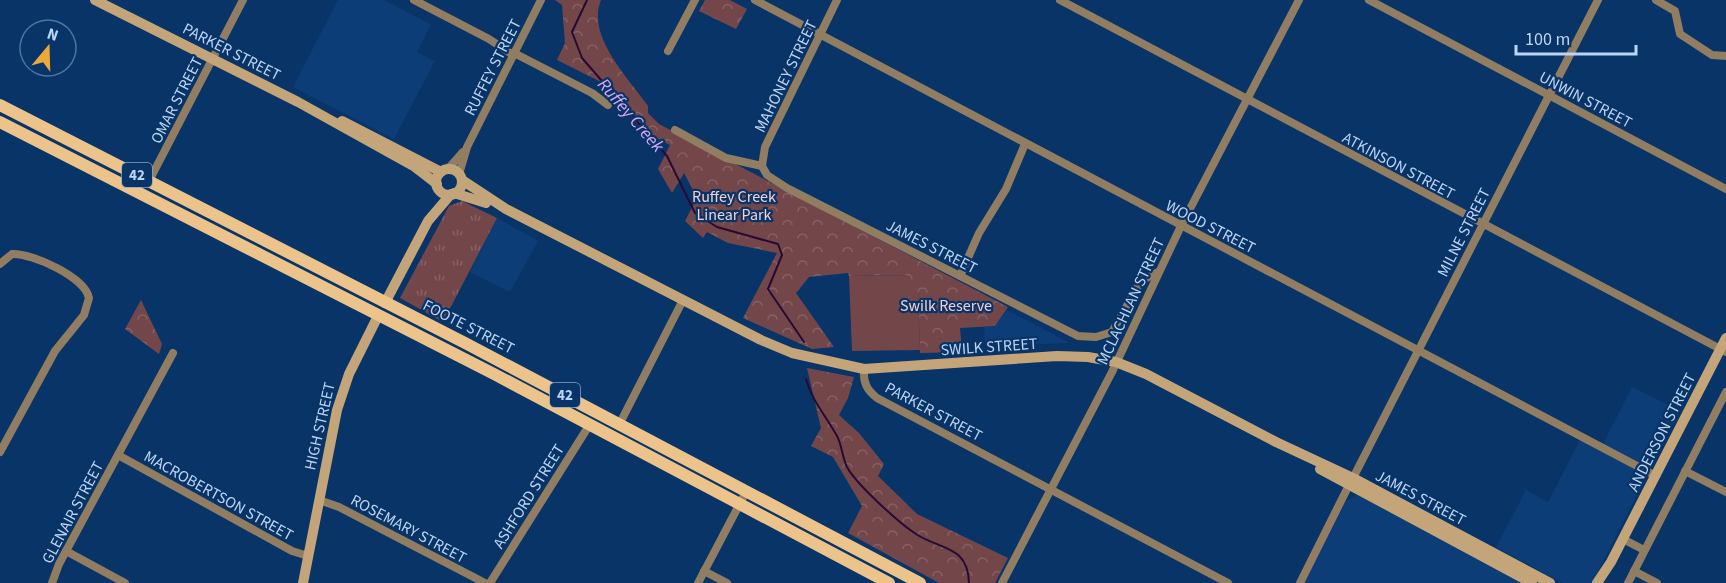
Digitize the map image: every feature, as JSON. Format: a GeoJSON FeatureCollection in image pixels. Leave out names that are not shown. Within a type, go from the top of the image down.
{"type":"FeatureCollection","features":[{"type":"Feature","properties":{"kind":"main road","name":"PARKER STREET"},"geometry":{"type":"LineString","coordinates":[[95,0],[151,26],[298,102],[415,167],[445,194],[453,194],[506,209]]}},
{"type":"Feature","properties":{"kind":"main road","name":"PARKER STREET"},"geometry":{"type":"LineString","coordinates":[[108,0],[151,26]]}},
{"type":"Feature","properties":{"kind":"main road","name":"PARKER STREET"},"geometry":{"type":"LineString","coordinates":[[298,102],[351,124],[453,173],[506,209],[792,353],[864,369]]}},
{"type":"Feature","properties":{"kind":"main road","name":"FOOTE STREET"},"geometry":{"type":"LineString","coordinates":[[0,105],[620,423],[920,583]]}},
{"type":"Feature","properties":{"kind":"main road","name":"FOOTE STREET"},"geometry":{"type":"LineString","coordinates":[[0,122],[590,424],[889,583]]}},
{"type":"Feature","properties":{"kind":"main road","name":"HIGH STREET"},"geometry":{"type":"LineString","coordinates":[[303,583],[342,392],[378,316],[428,221],[437,186],[453,173],[460,188],[428,221]]}},
{"type":"Feature","properties":{"kind":"main road","name":"ANDERSON STREET"},"geometry":{"type":"LineString","coordinates":[[1597,583],[1623,540],[1723,350],[1726,338]]}},
{"type":"Feature","properties":{"kind":"main road","name":"SWILK STREET"},"geometry":{"type":"LineString","coordinates":[[864,369],[1057,356],[1088,357],[1116,362]]}},
{"type":"Feature","properties":{"kind":"main road","name":"JAMES STREET"},"geometry":{"type":"LineString","coordinates":[[1116,362],[1146,374],[1276,442],[1528,578],[1550,583]]}},
{"type":"Feature","properties":{"kind":"main road","name":"ANDERSON STREET"},"geometry":{"type":"LineString","coordinates":[[1605,583],[1611,562]]}},
{"type":"Feature","properties":{"kind":"street","name":"OMAR STREET"},"geometry":{"type":"LineString","coordinates":[[149,181],[243,0]]}},
{"type":"Feature","properties":{"kind":"street"},"geometry":{"type":"LineString","coordinates":[[414,0],[592,93],[608,105]]}},
{"type":"Feature","properties":{"kind":"street","name":"RUFFEY STREET"},"geometry":{"type":"LineString","coordinates":[[453,173],[541,0]]}},
{"type":"Feature","properties":{"kind":"street"},"geometry":{"type":"LineString","coordinates":[[668,51],[695,0]]}},
{"type":"Feature","properties":{"kind":"street","name":"WOOD STREET"},"geometry":{"type":"LineString","coordinates":[[754,0],[1417,352],[1656,476]]}},
{"type":"Feature","properties":{"kind":"street","name":"MAHONEY STREET"},"geometry":{"type":"LineString","coordinates":[[762,166],[765,147],[837,0]]}},
{"type":"Feature","properties":{"kind":"street","name":"ATKINSON STREET"},"geometry":{"type":"LineString","coordinates":[[1060,0],[1723,350]]}},
{"type":"Feature","properties":{"kind":"street","name":"MCLACHLAN STREET"},"geometry":{"type":"LineString","coordinates":[[1002,583],[1116,362],[1181,226],[1299,0]]}},
{"type":"Feature","properties":{"kind":"street","name":"UNWIN STREET"},"geometry":{"type":"LineString","coordinates":[[1369,0],[1726,189]]}},
{"type":"Feature","properties":{"kind":"street","name":"MILNE STREET"},"geometry":{"type":"LineString","coordinates":[[1300,583],[1598,0]]}},
{"type":"Feature","properties":{"kind":"street"},"geometry":{"type":"LineString","coordinates":[[1656,0],[1675,11],[1680,34],[1712,55],[1726,56]]}},
{"type":"Feature","properties":{"kind":"street"},"geometry":{"type":"LineString","coordinates":[[675,130],[726,158],[762,166]]}},
{"type":"Feature","properties":{"kind":"street"},"geometry":{"type":"LineString","coordinates":[[960,276],[979,233],[1001,198],[1025,144]]}},
{"type":"Feature","properties":{"kind":"street","name":"JAMES STREET"},"geometry":{"type":"LineString","coordinates":[[762,166],[774,181],[1068,332],[1092,338],[1112,332],[1141,281],[1158,272]]}},
{"type":"Feature","properties":{"kind":"street"},"geometry":{"type":"LineString","coordinates":[[0,264],[9,255],[22,254],[52,266],[84,287],[89,298],[79,322],[59,344],[0,452]]}},
{"type":"Feature","properties":{"kind":"street"},"geometry":{"type":"LineString","coordinates":[[620,423],[683,300]]}},
{"type":"Feature","properties":{"kind":"street","name":"GLENAIR STREET"},"geometry":{"type":"LineString","coordinates":[[52,583],[66,551],[173,353]]}},
{"type":"Feature","properties":{"kind":"street","name":"PARKER STREET"},"geometry":{"type":"LineString","coordinates":[[864,369],[864,381],[869,392],[877,398],[1228,583]]}},
{"type":"Feature","properties":{"kind":"street"},"geometry":{"type":"LineString","coordinates":[[1628,583],[1726,392]]}},
{"type":"Feature","properties":{"kind":"street","name":"ASHFORD STREET"},"geometry":{"type":"LineString","coordinates":[[489,583],[590,424]]}},
{"type":"Feature","properties":{"kind":"street","name":"MACROBERTSON STREET"},"geometry":{"type":"LineString","coordinates":[[118,455],[291,550],[308,556]]}},
{"type":"Feature","properties":{"kind":"street"},"geometry":{"type":"LineString","coordinates":[[1685,471],[1726,492]]}},
{"type":"Feature","properties":{"kind":"street"},"geometry":{"type":"LineString","coordinates":[[698,583],[747,490]]}},
{"type":"Feature","properties":{"kind":"street","name":"ROSEMARY STREET"},"geometry":{"type":"LineString","coordinates":[[319,500],[339,507],[484,583]]}},
{"type":"Feature","properties":{"kind":"street"},"geometry":{"type":"LineString","coordinates":[[1623,540],[1644,550]]}},
{"type":"Feature","properties":{"kind":"street"},"geometry":{"type":"LineString","coordinates":[[66,551],[125,583]]}},
{"type":"Feature","properties":{"kind":"street"},"geometry":{"type":"LineString","coordinates":[[704,571],[727,583]]}},
{"type":"Feature","properties":{"kind":"street"},"geometry":{"type":"LineString","coordinates":[[1634,571],[1657,583]]}},
{"type":"Feature","properties":{"kind":"shaded area"},"geometry":{"type":"Polygon","coordinates":[[[338,0],[384,0],[431,24],[417,52],[435,61],[394,139],[293,87],[338,0]]]}},
{"type":"Feature","properties":{"kind":"shaded area"},"geometry":{"type":"Polygon","coordinates":[[[497,218],[538,241],[510,292],[470,272],[497,218]]]}},
{"type":"Feature","properties":{"kind":"shaded area"},"geometry":{"type":"Polygon","coordinates":[[[1007,310],[1070,343],[985,346],[984,327],[995,326],[1007,310]]]}},
{"type":"Feature","properties":{"kind":"shaded area"},"geometry":{"type":"Polygon","coordinates":[[[1632,387],[1680,411],[1592,583],[1562,583],[1496,547],[1526,490],[1548,502],[1583,434],[1603,444],[1632,387]]]}},
{"type":"Feature","properties":{"kind":"shaded area"},"geometry":{"type":"Polygon","coordinates":[[[1357,495],[1527,583],[1304,583],[1346,501],[1357,495]]]}},
{"type":"Feature","properties":{"kind":"green space","name":"Ruffey Creek Linear Park"},"geometry":{"type":"Polygon","coordinates":[[[555,0],[601,0],[598,14],[599,28],[604,42],[621,70],[648,106],[648,113],[659,124],[1008,307],[995,326],[960,328],[962,352],[920,353],[918,291],[908,291],[908,275],[849,276],[848,273],[809,277],[796,293],[834,347],[812,349],[743,318],[777,253],[728,243],[707,232],[703,238],[685,221],[697,198],[684,173],[672,193],[658,169],[670,145],[643,131],[603,83],[557,60],[565,43],[562,5],[555,0]]]}},
{"type":"Feature","properties":{"kind":"green space"},"geometry":{"type":"Polygon","coordinates":[[[705,0],[730,0],[747,9],[736,29],[699,11],[705,0]]]}},
{"type":"Feature","properties":{"kind":"green space"},"geometry":{"type":"Polygon","coordinates":[[[462,201],[497,218],[443,322],[400,298],[449,206],[462,201]]]}},
{"type":"Feature","properties":{"kind":"green space"},"geometry":{"type":"Polygon","coordinates":[[[908,275],[908,291],[918,291],[920,350],[852,351],[849,276],[908,275]]]}},
{"type":"Feature","properties":{"kind":"green space"},"geometry":{"type":"Polygon","coordinates":[[[141,300],[162,344],[159,354],[125,329],[141,300]]]}},
{"type":"Feature","properties":{"kind":"green space"},"geometry":{"type":"Polygon","coordinates":[[[807,368],[854,377],[848,398],[839,415],[859,433],[884,464],[878,476],[917,514],[1008,558],[995,583],[939,583],[848,533],[862,506],[833,457],[811,446],[821,428],[807,368]]]}},
{"type":"Feature","properties":{"kind":"waterway","name":"Ruffey Creek"},"geometry":{"type":"LineString","coordinates":[[587,0],[572,32],[582,58],[667,156],[695,213],[717,227],[778,244],[782,255],[768,289],[804,342]]}},
{"type":"Feature","properties":{"kind":"waterway","name":"Ruffey Creek"},"geometry":{"type":"LineString","coordinates":[[806,379],[837,436],[847,467],[859,483],[878,503],[909,529],[958,555],[964,562],[969,583]]}},
{"type":"Feature","properties":{"kind":"park label","name":"Swilk Reserve"},"geometry":{"type":"Point","coordinates":[946,305]}}]}
